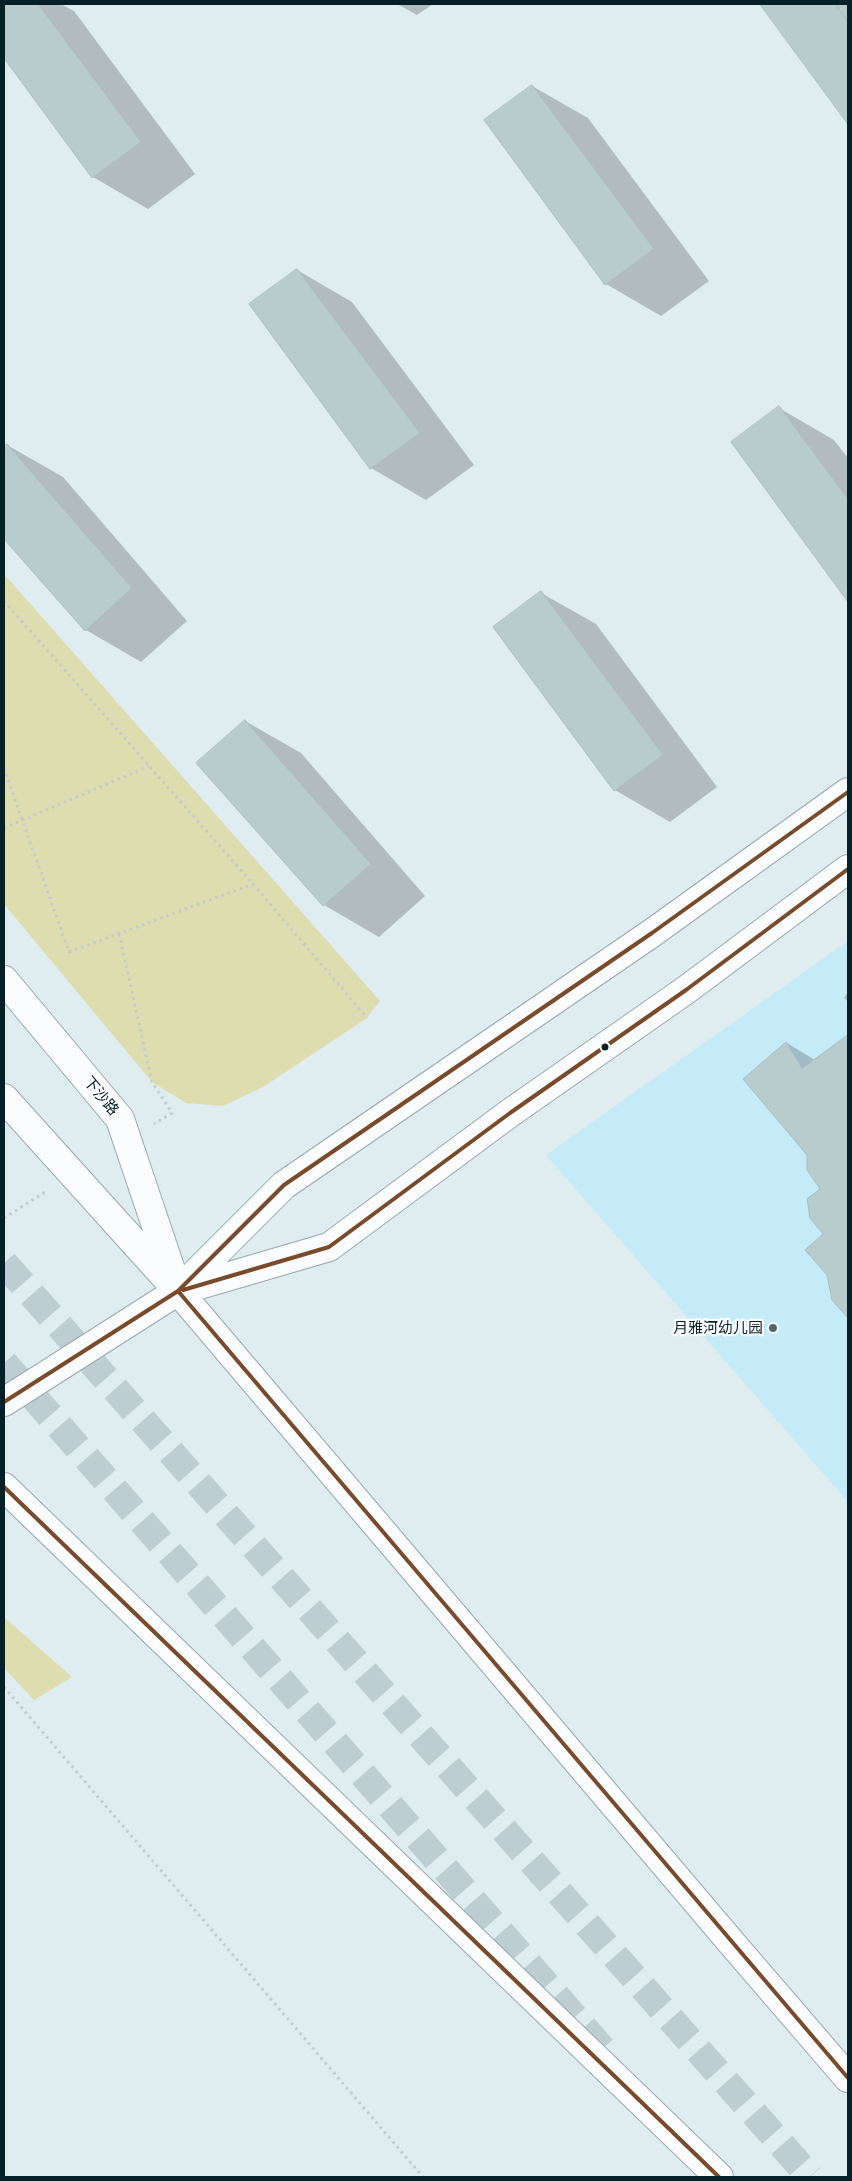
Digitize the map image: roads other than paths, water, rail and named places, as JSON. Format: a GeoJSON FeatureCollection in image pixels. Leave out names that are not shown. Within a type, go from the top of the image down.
{"type":"FeatureCollection","features":[{"type":"Feature","properties":{"kind":"main road"},"geometry":{"type":"LineString","coordinates":[[4,1402],[178,1291],[284,1185],[652,933],[848,792]]}},
{"type":"Feature","properties":{"kind":"main road"},"geometry":{"type":"LineString","coordinates":[[178,1291],[329,1246],[510,1113],[686,990],[848,869]]}},
{"type":"Feature","properties":{"kind":"main road","name":"下沙路"},"geometry":{"type":"LineString","coordinates":[[4,980],[120,1119],[178,1291]]}},
{"type":"Feature","properties":{"kind":"main road","name":"下沙路"},"geometry":{"type":"LineString","coordinates":[[4,1098],[178,1291],[723,1934],[848,2078]]}},
{"type":"Feature","properties":{"kind":"main road"},"geometry":{"type":"LineString","coordinates":[[4,1487],[719,2177]]}},
{"type":"Feature","properties":{"kind":"tunnel"},"geometry":{"type":"LineString","coordinates":[[4,1263],[810,2177]]}},
{"type":"Feature","properties":{"kind":"tunnel"},"geometry":{"type":"LineString","coordinates":[[4,1363],[604,2051]]}},
{"type":"Feature","properties":{"kind":"place","name":"月雅河幼儿园"},"geometry":{"type":"Point","coordinates":[773,1328]}}]}
